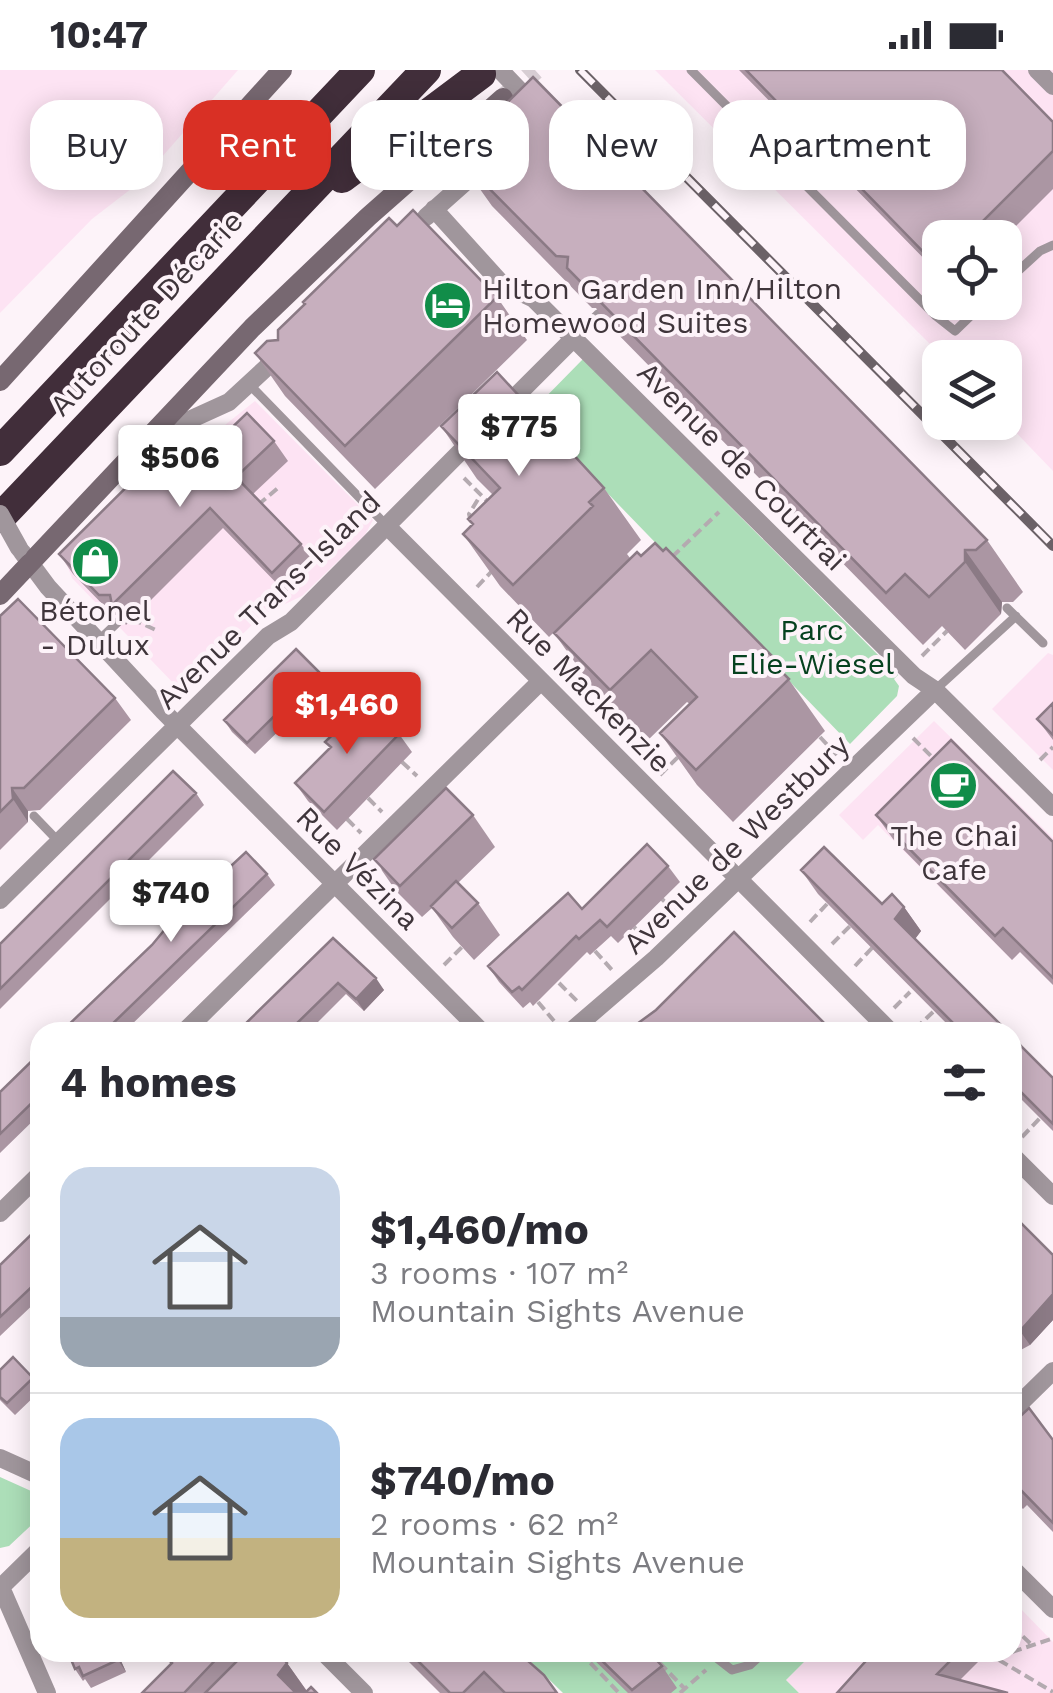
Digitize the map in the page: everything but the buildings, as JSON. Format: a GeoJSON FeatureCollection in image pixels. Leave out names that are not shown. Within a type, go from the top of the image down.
{"type":"FeatureCollection","features":[{"type":"Feature","properties":{"kind":"highway","name":"Autoroute Décarie"},"geometry":{"type":"LineString","coordinates":[[0,452],[360,70]]}},
{"type":"Feature","properties":{"kind":"highway","name":"Autoroute Décarie"},"geometry":{"type":"LineString","coordinates":[[0,516],[426,70]]}},
{"type":"Feature","properties":{"kind":"highway"},"geometry":{"type":"LineString","coordinates":[[279,224],[491,72]]}},
{"type":"Feature","properties":{"kind":"main road"},"geometry":{"type":"LineString","coordinates":[[0,381],[282,70]]}},
{"type":"Feature","properties":{"kind":"main road"},"geometry":{"type":"LineString","coordinates":[[0,595],[24,556],[146,440],[314,268],[503,98]]}},
{"type":"Feature","properties":{"kind":"street"},"geometry":{"type":"LineString","coordinates":[[1037,70],[1053,86]]}},
{"type":"Feature","properties":{"kind":"street"},"geometry":{"type":"LineString","coordinates":[[491,72],[525,100]]}},
{"type":"Feature","properties":{"kind":"street"},"geometry":{"type":"LineString","coordinates":[[409,232],[456,190]]}},
{"type":"Feature","properties":{"kind":"street","name":"Avenue de Courtrai"},"geometry":{"type":"LineString","coordinates":[[434,209],[502,284],[534,300],[920,682],[935,690],[1053,806]]}},
{"type":"Feature","properties":{"kind":"street","name":"Avenue Trans-Island"},"geometry":{"type":"LineString","coordinates":[[0,900],[268,636],[298,615],[574,338]]}},
{"type":"Feature","properties":{"kind":"street"},"geometry":{"type":"LineString","coordinates":[[146,440],[229,402],[287,354]]}},
{"type":"Feature","properties":{"kind":"street","name":"Rue Vézina"},"geometry":{"type":"LineString","coordinates":[[0,516],[24,556],[98,641],[472,1022]]}},
{"type":"Feature","properties":{"kind":"street","name":"Rue Mackenzie"},"geometry":{"type":"LineString","coordinates":[[386,526],[881,1022]]}},
{"type":"Feature","properties":{"kind":"street"},"geometry":{"type":"LineString","coordinates":[[194,1022],[542,681]]}},
{"type":"Feature","properties":{"kind":"street","name":"Avenue de Westbury"},"geometry":{"type":"LineString","coordinates":[[569,1022],[739,880],[935,690]]}},
{"type":"Feature","properties":{"kind":"street"},"geometry":{"type":"LineString","coordinates":[[1022,1165],[1053,1196]]}},
{"type":"Feature","properties":{"kind":"street"},"geometry":{"type":"LineString","coordinates":[[0,1213],[30,1184]]}},
{"type":"Feature","properties":{"kind":"street"},"geometry":{"type":"LineString","coordinates":[[1022,1401],[1053,1370]]}},
{"type":"Feature","properties":{"kind":"street"},"geometry":{"type":"LineString","coordinates":[[0,1458],[30,1472]]}},
{"type":"Feature","properties":{"kind":"street"},"geometry":{"type":"LineString","coordinates":[[30,1558],[0,1587],[30,1655]]}},
{"type":"Feature","properties":{"kind":"street"},"geometry":{"type":"LineString","coordinates":[[1022,1578],[1053,1610]]}},
{"type":"Feature","properties":{"kind":"street"},"geometry":{"type":"LineString","coordinates":[[33,1662],[47,1693]]}},
{"type":"Feature","properties":{"kind":"street"},"geometry":{"type":"LineString","coordinates":[[334,1662],[364,1693]]}},
{"type":"Feature","properties":{"kind":"lane"},"geometry":{"type":"LineString","coordinates":[[691,70],[922,302]]}},
{"type":"Feature","properties":{"kind":"lane"},"geometry":{"type":"LineString","coordinates":[[1022,268],[1040,251],[1053,246]]}},
{"type":"Feature","properties":{"kind":"lane"},"geometry":{"type":"LineString","coordinates":[[574,338],[598,314]]}},
{"type":"Feature","properties":{"kind":"lane"},"geometry":{"type":"LineString","coordinates":[[941,320],[955,331],[966,320]]}},
{"type":"Feature","properties":{"kind":"lane","name":"Rue Mackenzie"},"geometry":{"type":"LineString","coordinates":[[248,384],[386,526]]}},
{"type":"Feature","properties":{"kind":"lane"},"geometry":{"type":"LineString","coordinates":[[935,690],[1012,612],[1043,643]]}},
{"type":"Feature","properties":{"kind":"lane"},"geometry":{"type":"LineString","coordinates":[[98,641],[119,621]]}},
{"type":"Feature","properties":{"kind":"lane"},"geometry":{"type":"LineString","coordinates":[[34,816],[59,842]]}},
{"type":"Feature","properties":{"kind":"lane"},"geometry":{"type":"LineString","coordinates":[[722,1662],[732,1670],[754,1662]]}},
{"type":"Feature","properties":{"kind":"path"},"geometry":{"type":"LineString","coordinates":[[218,428],[223,433],[232,427],[241,433]]}},
{"type":"Feature","properties":{"kind":"path"},"geometry":{"type":"LineString","coordinates":[[736,473],[745,464]]}},
{"type":"Feature","properties":{"kind":"path"},"geometry":{"type":"LineString","coordinates":[[461,476],[500,513]]}},
{"type":"Feature","properties":{"kind":"path"},"geometry":{"type":"LineString","coordinates":[[258,504],[278,488]]}},
{"type":"Feature","properties":{"kind":"path"},"geometry":{"type":"LineString","coordinates":[[476,528],[469,514],[481,495]]}},
{"type":"Feature","properties":{"kind":"path"},"geometry":{"type":"LineString","coordinates":[[664,564],[734,498]]}},
{"type":"Feature","properties":{"kind":"path"},"geometry":{"type":"LineString","coordinates":[[473,591],[493,570]]}},
{"type":"Feature","properties":{"kind":"path"},"geometry":{"type":"LineString","coordinates":[[132,619],[158,630]]}},
{"type":"Feature","properties":{"kind":"path"},"geometry":{"type":"LineString","coordinates":[[920,658],[947,630]]}},
{"type":"Feature","properties":{"kind":"path"},"geometry":{"type":"LineString","coordinates":[[542,681],[581,644]]}},
{"type":"Feature","properties":{"kind":"path"},"geometry":{"type":"LineString","coordinates":[[820,736],[838,756]]}},
{"type":"Feature","properties":{"kind":"path"},"geometry":{"type":"LineString","coordinates":[[913,738],[943,769]]}},
{"type":"Feature","properties":{"kind":"path"},"geometry":{"type":"LineString","coordinates":[[1040,760],[1053,747]]}},
{"type":"Feature","properties":{"kind":"path"},"geometry":{"type":"LineString","coordinates":[[660,775],[685,750]]}},
{"type":"Feature","properties":{"kind":"path"},"geometry":{"type":"LineString","coordinates":[[402,762],[417,776]]}},
{"type":"Feature","properties":{"kind":"path"},"geometry":{"type":"LineString","coordinates":[[368,798],[382,812]]}},
{"type":"Feature","properties":{"kind":"path"},"geometry":{"type":"LineString","coordinates":[[347,819],[360,833]]}},
{"type":"Feature","properties":{"kind":"path"},"geometry":{"type":"LineString","coordinates":[[662,898],[676,913]]}},
{"type":"Feature","properties":{"kind":"path"},"geometry":{"type":"LineString","coordinates":[[810,923],[828,904]]}},
{"type":"Feature","properties":{"kind":"path"},"geometry":{"type":"LineString","coordinates":[[831,944],[850,926]]}},
{"type":"Feature","properties":{"kind":"path"},"geometry":{"type":"LineString","coordinates":[[634,927],[647,940]]}},
{"type":"Feature","properties":{"kind":"path"},"geometry":{"type":"LineString","coordinates":[[444,965],[462,947]]}},
{"type":"Feature","properties":{"kind":"path"},"geometry":{"type":"LineString","coordinates":[[854,967],[872,948]]}},
{"type":"Feature","properties":{"kind":"path"},"geometry":{"type":"LineString","coordinates":[[595,951],[614,972]]}},
{"type":"Feature","properties":{"kind":"path"},"geometry":{"type":"LineString","coordinates":[[559,983],[578,1002]]}},
{"type":"Feature","properties":{"kind":"path"},"geometry":{"type":"LineString","coordinates":[[894,1008],[910,992]]}},
{"type":"Feature","properties":{"kind":"path"},"geometry":{"type":"LineString","coordinates":[[538,1002],[558,1022]]}},
{"type":"Feature","properties":{"kind":"path"},"geometry":{"type":"LineString","coordinates":[[922,1022],[933,1012]]}},
{"type":"Feature","properties":{"kind":"path"},"geometry":{"type":"LineString","coordinates":[[1022,1137],[1041,1118]]}},
{"type":"Feature","properties":{"kind":"path"},"geometry":{"type":"LineString","coordinates":[[1022,1636],[1032,1645]]}},
{"type":"Feature","properties":{"kind":"path"},"geometry":{"type":"LineString","coordinates":[[1022,1648],[1052,1638]]}},
{"type":"Feature","properties":{"kind":"path"},"geometry":{"type":"LineString","coordinates":[[590,1662],[620,1693]]}},
{"type":"Feature","properties":{"kind":"path"},"geometry":{"type":"LineString","coordinates":[[658,1662],[682,1690],[710,1668]]}},
{"type":"Feature","properties":{"kind":"path"},"geometry":{"type":"LineString","coordinates":[[1003,1662],[1053,1692]]}},
{"type":"Feature","properties":{"kind":"shaded area"},"geometry":{"type":"Polygon","coordinates":[[[0,70],[238,70],[212,100],[183,100],[183,133],[163,156],[163,100],[30,100],[30,190],[130,190],[92,219],[0,313],[0,70]]]}},
{"type":"Feature","properties":{"kind":"shaded area"},"geometry":{"type":"Polygon","coordinates":[[[655,70],[1053,70],[1053,471],[1022,439],[1022,340],[926,340],[775,190],[966,190],[966,100],[713,100],[713,128],[693,108],[693,100],[685,100],[655,70]]]}},
{"type":"Feature","properties":{"kind":"shaded area"},"geometry":{"type":"Polygon","coordinates":[[[255,401],[373,520],[365,535],[302,596],[262,615],[192,684],[178,688],[72,578],[65,560],[76,544],[255,401]]]}},
{"type":"Feature","properties":{"kind":"shaded area"},"geometry":{"type":"Polygon","coordinates":[[[1048,653],[1053,655],[1053,770],[992,709],[1048,653]]]}},
{"type":"Feature","properties":{"kind":"shaded area"},"geometry":{"type":"Polygon","coordinates":[[[934,721],[1053,838],[1053,920],[1012,960],[878,825],[863,840],[839,815],[934,721]]]}},
{"type":"Feature","properties":{"kind":"shaded area"},"geometry":{"type":"Polygon","coordinates":[[[1022,1610],[1053,1642],[1053,1693],[799,1693],[786,1680],[804,1662],[1022,1662],[1022,1610]]]}},
{"type":"Feature","properties":{"kind":"green space","name":"Parc Elie-Wiesel"},"geometry":{"type":"Polygon","coordinates":[[[583,359],[898,675],[894,679],[899,686],[897,696],[850,744],[530,413],[583,359]]]}},
{"type":"Feature","properties":{"kind":"green space"},"geometry":{"type":"Polygon","coordinates":[[[0,1477],[30,1490],[30,1526],[9,1546],[0,1548],[0,1477]]]}},
{"type":"Feature","properties":{"kind":"green space"},"geometry":{"type":"Polygon","coordinates":[[[531,1662],[804,1662],[786,1680],[799,1693],[563,1693],[531,1662]]]}},
{"type":"Feature","properties":{"kind":"tunnel"},"geometry":{"type":"LineString","coordinates":[[505,97],[535,70]]}},
{"type":"Feature","properties":{"kind":"railway"},"geometry":{"type":"LineString","coordinates":[[580,70],[1053,546]]}},
{"type":"Feature","properties":{"kind":"place","name":"Hilton Garden Inn/Hilton Homewood Suites"},"geometry":{"type":"Point","coordinates":[447,305]}},
{"type":"Feature","properties":{"kind":"place","name":"Bétonel - Dulux"},"geometry":{"type":"Point","coordinates":[95,561]}},
{"type":"Feature","properties":{"kind":"place","name":"The Chai Cafe"},"geometry":{"type":"Point","coordinates":[954,786]}}]}
